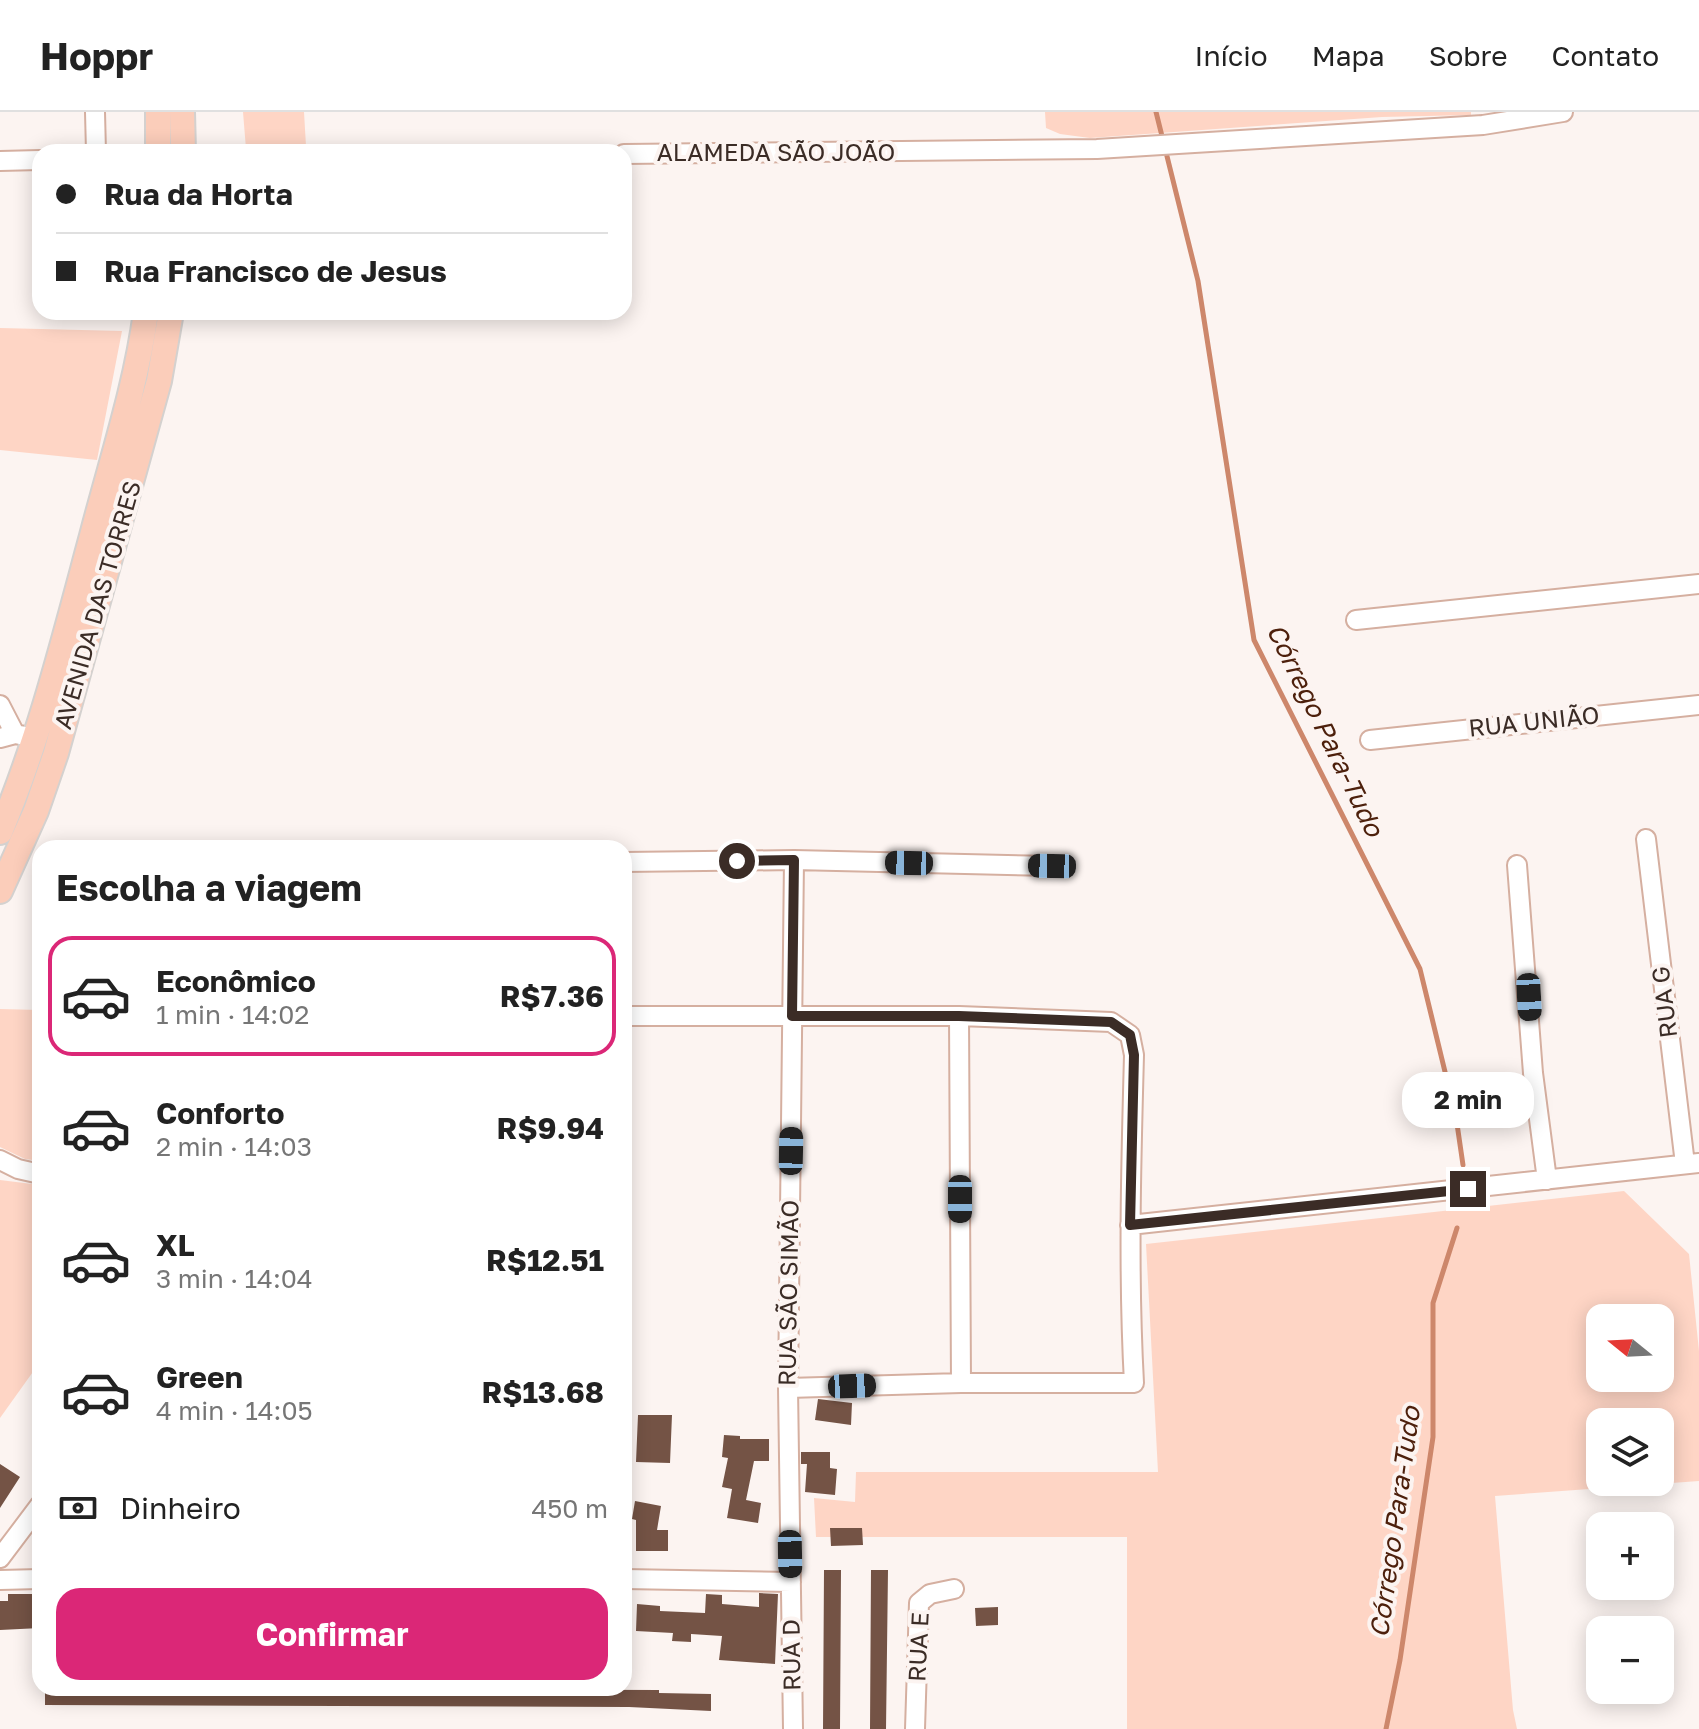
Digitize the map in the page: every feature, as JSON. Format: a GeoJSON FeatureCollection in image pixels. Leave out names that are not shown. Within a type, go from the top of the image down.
{"type":"FeatureCollection","features":[{"type":"Feature","properties":{"kind":"main road"},"geometry":{"type":"LineString","coordinates":[[158,112],[158,144]]}},
{"type":"Feature","properties":{"kind":"main road"},"geometry":{"type":"LineString","coordinates":[[182,112],[183,144]]}},
{"type":"Feature","properties":{"kind":"main road","name":"AVENIDA DAS TORRES"},"geometry":{"type":"LineString","coordinates":[[0,832],[17,737],[135,376],[145,320]]}},
{"type":"Feature","properties":{"kind":"main road","name":"AVENIDA DAS TORRES"},"geometry":{"type":"LineString","coordinates":[[0,891],[36,811],[60,739],[159,381],[170,320]]}},
{"type":"Feature","properties":{"kind":"street"},"geometry":{"type":"LineString","coordinates":[[95,112],[96,144]]}},
{"type":"Feature","properties":{"kind":"street"},"geometry":{"type":"LineString","coordinates":[[1482,118],[1563,112]]}},
{"type":"Feature","properties":{"kind":"street","name":"ALAMEDA SÃO JOÃO"},"geometry":{"type":"LineString","coordinates":[[632,154],[1110,148],[1482,118]]}},
{"type":"Feature","properties":{"kind":"street"},"geometry":{"type":"LineString","coordinates":[[0,161],[32,160]]}},
{"type":"Feature","properties":{"kind":"street"},"geometry":{"type":"LineString","coordinates":[[1356,620],[1699,584]]}},
{"type":"Feature","properties":{"kind":"street"},"geometry":{"type":"LineString","coordinates":[[0,705],[17,737]]}},
{"type":"Feature","properties":{"kind":"street","name":"RUA UNIÃO"},"geometry":{"type":"LineString","coordinates":[[1370,740],[1699,705]]}},
{"type":"Feature","properties":{"kind":"street","name":"RUA G"},"geometry":{"type":"LineString","coordinates":[[1646,839],[1692,1163]]}},
{"type":"Feature","properties":{"kind":"street"},"geometry":{"type":"LineString","coordinates":[[632,862],[794,860],[1052,866]]}},
{"type":"Feature","properties":{"kind":"street","name":"RUA SÃO SIMÃO"},"geometry":{"type":"LineString","coordinates":[[791,1582],[788,1388],[794,860]]}},
{"type":"Feature","properties":{"kind":"street"},"geometry":{"type":"LineString","coordinates":[[1517,865],[1533,1073],[1547,1180]]}},
{"type":"Feature","properties":{"kind":"street"},"geometry":{"type":"LineString","coordinates":[[632,1016],[959,1016],[1111,1022],[1130,1035],[1134,1055],[1130,1225],[1134,1383],[961,1383],[788,1388]]}},
{"type":"Feature","properties":{"kind":"street"},"geometry":{"type":"LineString","coordinates":[[959,1016],[961,1383]]}},
{"type":"Feature","properties":{"kind":"street"},"geometry":{"type":"LineString","coordinates":[[0,1160],[9,1170],[32,1173]]}},
{"type":"Feature","properties":{"kind":"street"},"geometry":{"type":"LineString","coordinates":[[1130,1225],[1692,1163]]}},
{"type":"Feature","properties":{"kind":"street"},"geometry":{"type":"LineString","coordinates":[[0,1558],[32,1516]]}},
{"type":"Feature","properties":{"kind":"street"},"geometry":{"type":"LineString","coordinates":[[0,1580],[32,1579]]}},
{"type":"Feature","properties":{"kind":"street"},"geometry":{"type":"LineString","coordinates":[[632,1579],[791,1582]]}},
{"type":"Feature","properties":{"kind":"street","name":"RUA D"},"geometry":{"type":"LineString","coordinates":[[791,1582],[793,1729]]}},
{"type":"Feature","properties":{"kind":"street","name":"RUA E"},"geometry":{"type":"LineString","coordinates":[[915,1729],[919,1603],[930,1594],[954,1589]]}},
{"type":"Feature","properties":{"kind":"shaded area"},"geometry":{"type":"Polygon","coordinates":[[[243,112],[304,112],[306,144],[246,144],[243,112]]]}},
{"type":"Feature","properties":{"kind":"shaded area"},"geometry":{"type":"Polygon","coordinates":[[[1045,112],[1471,112],[1471,115],[1382,117],[1090,138],[1060,134],[1046,128],[1045,112]]]}},
{"type":"Feature","properties":{"kind":"shaded area"},"geometry":{"type":"Polygon","coordinates":[[[0,328],[122,331],[97,460],[0,450],[0,328]]]}},
{"type":"Feature","properties":{"kind":"shaded area"},"geometry":{"type":"Polygon","coordinates":[[[0,1009],[32,1010],[32,1160],[0,1147],[0,1009]]]}},
{"type":"Feature","properties":{"kind":"shaded area"},"geometry":{"type":"Polygon","coordinates":[[[0,1180],[32,1184],[32,1373],[0,1418],[0,1180]]]}},
{"type":"Feature","properties":{"kind":"shaded area"},"geometry":{"type":"Polygon","coordinates":[[[1624,1191],[1689,1254],[1699,1351],[1699,1481],[1674,1483],[1674,1408],[1586,1408],[1586,1489],[1495,1496],[1517,1729],[1127,1729],[1127,1537],[816,1537],[814,1498],[855,1502],[856,1472],[1158,1472],[1146,1244],[1624,1191]]]}},
{"type":"Feature","properties":{"kind":"building"},"geometry":{"type":"Polygon","coordinates":[[[818,1399],[852,1403],[851,1425],[815,1420],[818,1399]]]}},
{"type":"Feature","properties":{"kind":"building"},"geometry":{"type":"Polygon","coordinates":[[[638,1415],[672,1415],[670,1463],[636,1462],[638,1415]]]}},
{"type":"Feature","properties":{"kind":"building"},"geometry":{"type":"Polygon","coordinates":[[[724,1435],[740,1436],[740,1439],[769,1439],[769,1461],[754,1461],[746,1500],[761,1503],[758,1523],[727,1518],[732,1489],[722,1487],[728,1458],[722,1457],[724,1435]]]}},
{"type":"Feature","properties":{"kind":"building"},"geometry":{"type":"Polygon","coordinates":[[[801,1452],[830,1452],[830,1468],[837,1469],[835,1495],[805,1492],[807,1464],[801,1464],[801,1452]]]}},
{"type":"Feature","properties":{"kind":"building"},"geometry":{"type":"Polygon","coordinates":[[[0,1464],[20,1477],[0,1508],[0,1464]]]}},
{"type":"Feature","properties":{"kind":"building"},"geometry":{"type":"Polygon","coordinates":[[[635,1501],[661,1506],[657,1530],[668,1530],[668,1551],[636,1551],[636,1520],[632,1519],[635,1501]]]}},
{"type":"Feature","properties":{"kind":"building"},"geometry":{"type":"Polygon","coordinates":[[[830,1528],[862,1528],[863,1545],[831,1546],[830,1528]]]}},
{"type":"Feature","properties":{"kind":"building"},"geometry":{"type":"Polygon","coordinates":[[[824,1570],[841,1570],[840,1729],[823,1729],[824,1570]]]}},
{"type":"Feature","properties":{"kind":"building"},"geometry":{"type":"Polygon","coordinates":[[[871,1570],[888,1570],[886,1729],[870,1729],[871,1570]]]}},
{"type":"Feature","properties":{"kind":"building"},"geometry":{"type":"Polygon","coordinates":[[[759,1593],[778,1594],[775,1664],[719,1660],[722,1636],[691,1634],[691,1642],[672,1641],[673,1633],[636,1631],[637,1604],[660,1606],[660,1611],[705,1613],[706,1594],[722,1595],[722,1604],[759,1607],[759,1593]]]}},
{"type":"Feature","properties":{"kind":"building"},"geometry":{"type":"Polygon","coordinates":[[[8,1594],[32,1594],[32,1628],[0,1630],[0,1601],[8,1601],[8,1594]]]}},
{"type":"Feature","properties":{"kind":"building"},"geometry":{"type":"Polygon","coordinates":[[[998,1607],[998,1625],[976,1626],[975,1608],[998,1607]]]}},
{"type":"Feature","properties":{"kind":"building"},"geometry":{"type":"Polygon","coordinates":[[[632,1690],[711,1694],[711,1711],[629,1707],[45,1705],[45,1696],[632,1696],[632,1690]]]}},
{"type":"Feature","properties":{"kind":"waterway","name":"Córrego Para-Tudo"},"geometry":{"type":"LineString","coordinates":[[1156,112],[1198,281],[1254,640],[1420,969],[1456,1117],[1463,1165]]}},
{"type":"Feature","properties":{"kind":"waterway","name":"Córrego Para-Tudo"},"geometry":{"type":"LineString","coordinates":[[1386,1729],[1400,1660],[1433,1437],[1433,1303],[1457,1228]]}},
{"type":"Feature","properties":{"kind":"route"},"geometry":{"type":"LineString","coordinates":[[737,861],[794,860],[792,1016],[959,1016],[1111,1022],[1130,1035],[1134,1055],[1130,1225],[1468,1189]]}}]}
